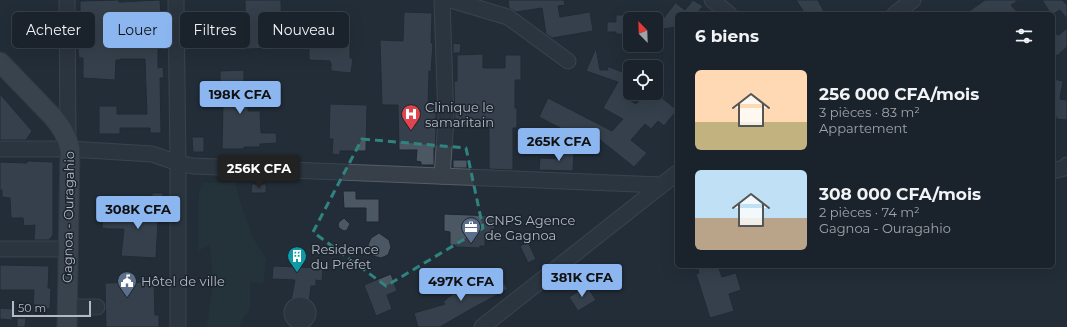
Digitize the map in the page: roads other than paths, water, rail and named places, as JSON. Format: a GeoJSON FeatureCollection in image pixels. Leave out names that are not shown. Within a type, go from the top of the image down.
{"type":"FeatureCollection","features":[{"type":"Feature","properties":{"kind":"main road","name":"Gagnoa - Ouragahio"},"geometry":{"type":"LineString","coordinates":[[0,62],[61,126],[69,144],[67,327]]}},
{"type":"Feature","properties":{"kind":"street"},"geometry":{"type":"LineString","coordinates":[[67,0],[69,144]]}},
{"type":"Feature","properties":{"kind":"street"},"geometry":{"type":"LineString","coordinates":[[176,0],[178,327]]}},
{"type":"Feature","properties":{"kind":"street"},"geometry":{"type":"LineString","coordinates":[[442,0],[446,120],[442,176]]}},
{"type":"Feature","properties":{"kind":"street"},"geometry":{"type":"LineString","coordinates":[[451,0],[508,17],[568,61]]}},
{"type":"Feature","properties":{"kind":"street"},"geometry":{"type":"LineString","coordinates":[[712,0],[727,12]]}},
{"type":"Feature","properties":{"kind":"street"},"geometry":{"type":"LineString","coordinates":[[898,12],[914,0]]}},
{"type":"Feature","properties":{"kind":"street"},"geometry":{"type":"LineString","coordinates":[[0,149],[69,144],[152,154],[178,163],[193,166],[661,185]]}},
{"type":"Feature","properties":{"kind":"street"},"geometry":{"type":"LineString","coordinates":[[1055,170],[1064,168],[1067,165]]}},
{"type":"Feature","properties":{"kind":"street"},"geometry":{"type":"LineString","coordinates":[[482,327],[675,174]]}},
{"type":"Feature","properties":{"kind":"street"},"geometry":{"type":"LineString","coordinates":[[0,249],[68,248]]}},
{"type":"Feature","properties":{"kind":"street"},"geometry":{"type":"LineString","coordinates":[[67,307],[97,307]]}},
{"type":"Feature","properties":{"kind":"place","name":"Clinique le samaritain"},"geometry":{"type":"Point","coordinates":[411,131]}},
{"type":"Feature","properties":{"kind":"place","name":"CNPS Agence de Gagnoa"},"geometry":{"type":"Point","coordinates":[471,244]}},
{"type":"Feature","properties":{"kind":"place","name":"Residence du Préfet"},"geometry":{"type":"Point","coordinates":[297,273]}},
{"type":"Feature","properties":{"kind":"place","name":"Hôtel de ville"},"geometry":{"type":"Point","coordinates":[127,298]}}]}
